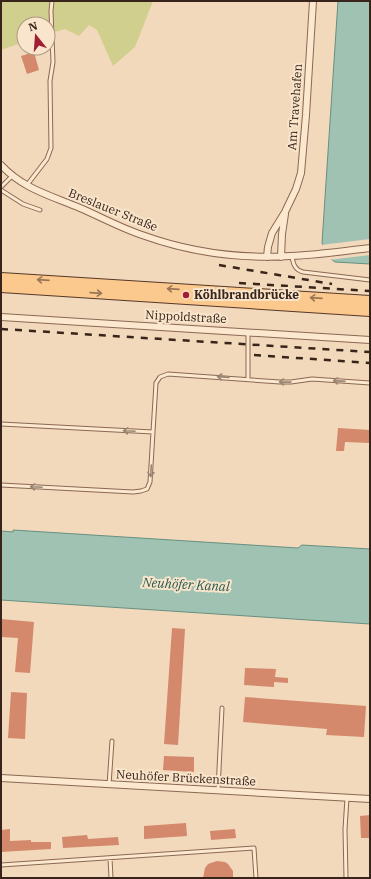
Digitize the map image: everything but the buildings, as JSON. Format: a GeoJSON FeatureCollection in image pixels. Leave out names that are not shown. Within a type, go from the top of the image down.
{"type":"FeatureCollection","features":[{"type":"Feature","properties":{"kind":"main road"},"geometry":{"type":"LineString","coordinates":[[1,278],[370,301]]}},
{"type":"Feature","properties":{"kind":"main road"},"geometry":{"type":"LineString","coordinates":[[1,287],[370,311]]}},
{"type":"Feature","properties":{"kind":"street","name":"Am Travehafen"},"geometry":{"type":"LineString","coordinates":[[267,257],[272,233],[286,212],[299,180],[303,160],[313,1]]}},
{"type":"Feature","properties":{"kind":"street","name":"Breslauer Straße"},"geometry":{"type":"LineString","coordinates":[[1,165],[12,176],[26,186],[47,196],[95,214],[125,229],[156,240],[212,253],[281,257],[303,256],[370,248]]}},
{"type":"Feature","properties":{"kind":"street","name":"Am Travehafen"},"geometry":{"type":"LineString","coordinates":[[281,257],[282,234],[286,212]]}},
{"type":"Feature","properties":{"kind":"street","name":"Nippoldstraße"},"geometry":{"type":"LineString","coordinates":[[1,318],[370,340]]}},
{"type":"Feature","properties":{"kind":"street","name":"Neuhöfer Brückenstraße"},"geometry":{"type":"LineString","coordinates":[[1,778],[370,800]]}},
{"type":"Feature","properties":{"kind":"lane"},"geometry":{"type":"LineString","coordinates":[[26,186],[47,159],[51,148],[50,81],[53,62],[50,11],[52,1]]}},
{"type":"Feature","properties":{"kind":"lane"},"geometry":{"type":"LineString","coordinates":[[1,187],[12,176]]}},
{"type":"Feature","properties":{"kind":"lane"},"geometry":{"type":"LineString","coordinates":[[1,190],[23,204],[40,210]]}},
{"type":"Feature","properties":{"kind":"lane"},"geometry":{"type":"LineString","coordinates":[[292,256],[297,270],[303,272],[370,280]]}},
{"type":"Feature","properties":{"kind":"lane"},"geometry":{"type":"LineString","coordinates":[[248,332],[248,379]]}},
{"type":"Feature","properties":{"kind":"lane"},"geometry":{"type":"LineString","coordinates":[[1,485],[133,492],[141,491],[147,488],[150,482],[156,383],[160,377],[168,374],[291,382],[312,379],[370,383]]}},
{"type":"Feature","properties":{"kind":"lane"},"geometry":{"type":"LineString","coordinates":[[1,424],[153,432]]}},
{"type":"Feature","properties":{"kind":"lane"},"geometry":{"type":"LineString","coordinates":[[218,791],[222,708]]}},
{"type":"Feature","properties":{"kind":"lane"},"geometry":{"type":"LineString","coordinates":[[109,785],[112,740]]}},
{"type":"Feature","properties":{"kind":"lane"},"geometry":{"type":"LineString","coordinates":[[346,878],[345,829],[347,798]]}},
{"type":"Feature","properties":{"kind":"lane"},"geometry":{"type":"LineString","coordinates":[[1,865],[254,848],[256,878]]}},
{"type":"Feature","properties":{"kind":"lane"},"geometry":{"type":"LineString","coordinates":[[110,858],[111,878]]}},
{"type":"Feature","properties":{"kind":"shaded area"},"geometry":{"type":"Polygon","coordinates":[[[1,1],[153,1],[135,47],[113,66],[97,30],[89,25],[79,36],[65,29],[56,32],[56,16],[16,16],[16,45],[1,50],[1,1]]]}},
{"type":"Feature","properties":{"kind":"water"},"geometry":{"type":"Polygon","coordinates":[[[338,1],[370,1],[370,264],[335,262],[327,256],[322,243],[338,1]]]}},
{"type":"Feature","properties":{"kind":"water","name":"Neuhöfer Kanal"},"geometry":{"type":"Polygon","coordinates":[[[13,530],[298,548],[302,545],[370,549],[370,624],[1,600],[1,531],[13,532],[13,530]]]}},
{"type":"Feature","properties":{"kind":"pier"},"geometry":{"type":"Polygon","coordinates":[[[370,239],[370,255],[328,260],[325,257],[321,245],[370,239]]]}},
{"type":"Feature","properties":{"kind":"railway"},"geometry":{"type":"LineString","coordinates":[[219,265],[332,284]]}},
{"type":"Feature","properties":{"kind":"railway"},"geometry":{"type":"LineString","coordinates":[[239,283],[370,291]]}},
{"type":"Feature","properties":{"kind":"railway"},"geometry":{"type":"LineString","coordinates":[[1,329],[370,352]]}},
{"type":"Feature","properties":{"kind":"railway"},"geometry":{"type":"LineString","coordinates":[[254,355],[370,363]]}},
{"type":"Feature","properties":{"kind":"place","name":"Köhlbrandbrücke"},"geometry":{"type":"Point","coordinates":[186,295]}}]}
